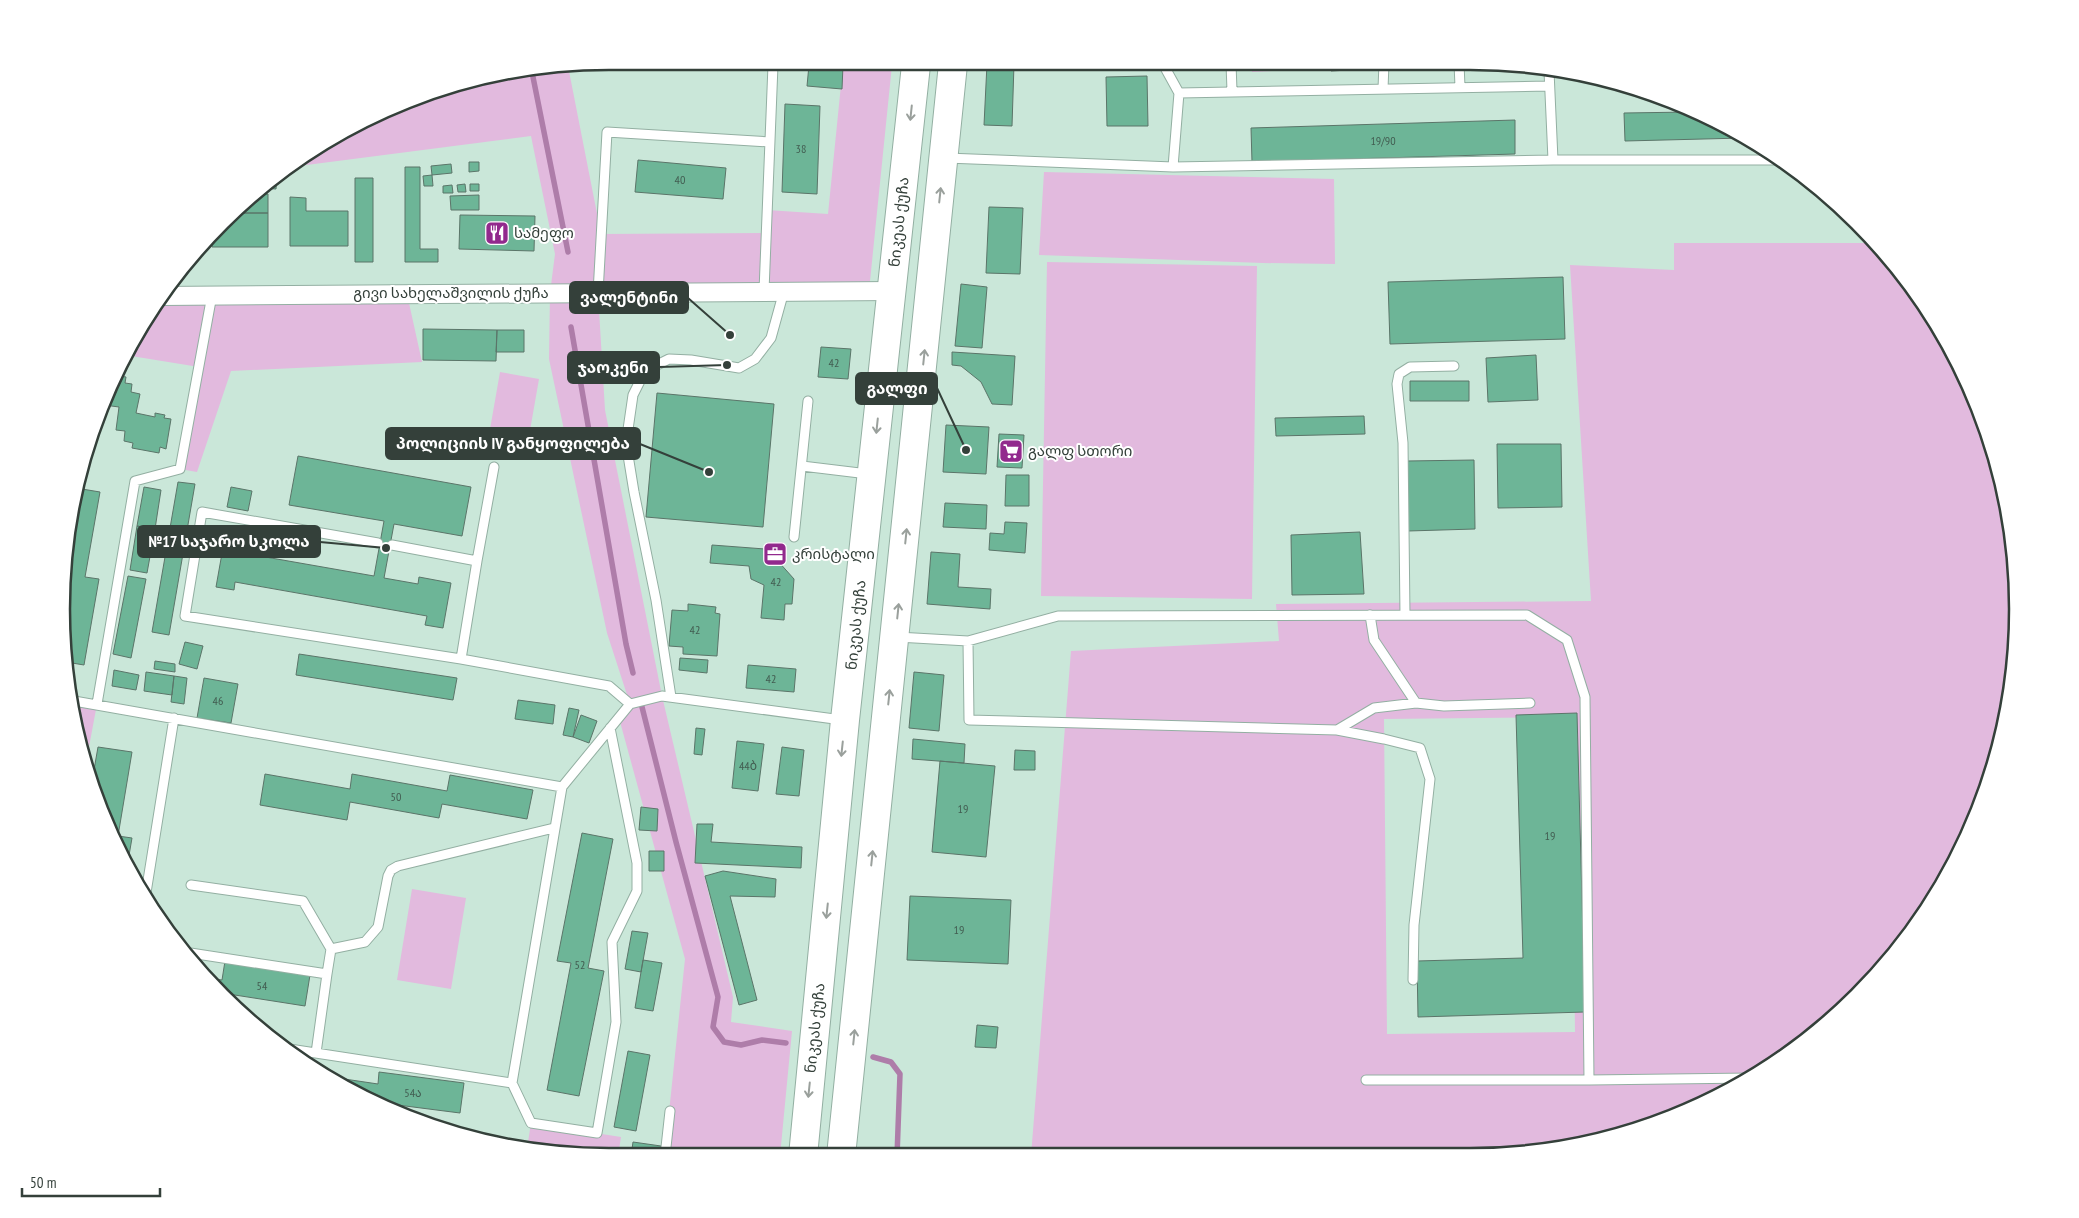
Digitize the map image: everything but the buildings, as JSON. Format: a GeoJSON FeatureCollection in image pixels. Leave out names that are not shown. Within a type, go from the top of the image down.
{"type":"FeatureCollection","features":[{"type":"Feature","properties":{"kind":"main road","name":"ნიკეას ქუჩა"},"geometry":{"type":"LineString","coordinates":[[804,1148],[845,720],[915,70]]}},
{"type":"Feature","properties":{"kind":"main road"},"geometry":{"type":"LineString","coordinates":[[842,1148],[896,637],[952,70]]}},
{"type":"Feature","properties":{"kind":"main road"},"geometry":{"type":"LineString","coordinates":[[861,579],[901,584]]}},
{"type":"Feature","properties":{"kind":"street","name":"გივი სახელაშვილის ქუჩა"},"geometry":{"type":"LineString","coordinates":[[171,296],[892,290]]}},
{"type":"Feature","properties":{"kind":"lane"},"geometry":{"type":"LineString","coordinates":[[764,291],[773,70]]}},
{"type":"Feature","properties":{"kind":"lane"},"geometry":{"type":"LineString","coordinates":[[1166,70],[1179,93],[1173,167]]}},
{"type":"Feature","properties":{"kind":"lane"},"geometry":{"type":"LineString","coordinates":[[1232,70],[1232,91]]}},
{"type":"Feature","properties":{"kind":"lane"},"geometry":{"type":"LineString","coordinates":[[1384,70],[1384,88]]}},
{"type":"Feature","properties":{"kind":"lane"},"geometry":{"type":"LineString","coordinates":[[1459,70],[1460,87]]}},
{"type":"Feature","properties":{"kind":"lane"},"geometry":{"type":"LineString","coordinates":[[1549,76],[1553,160]]}},
{"type":"Feature","properties":{"kind":"lane"},"geometry":{"type":"LineString","coordinates":[[1179,93],[1550,86]]}},
{"type":"Feature","properties":{"kind":"lane"},"geometry":{"type":"LineString","coordinates":[[598,293],[607,132],[770,142]]}},
{"type":"Feature","properties":{"kind":"lane"},"geometry":{"type":"LineString","coordinates":[[944,158],[1173,167],[1553,160],[1767,160]]}},
{"type":"Feature","properties":{"kind":"lane"},"geometry":{"type":"LineString","coordinates":[[671,697],[656,600],[626,443],[633,396],[645,371],[669,360],[692,360],[739,368],[755,360],[771,338],[784,291]]}},
{"type":"Feature","properties":{"kind":"lane"},"geometry":{"type":"LineString","coordinates":[[98,704],[135,481],[180,469],[212,295]]}},
{"type":"Feature","properties":{"kind":"lane"},"geometry":{"type":"LineString","coordinates":[[1406,615],[1402,443],[1397,384],[1399,374],[1410,367],[1454,366]]}},
{"type":"Feature","properties":{"kind":"lane"},"geometry":{"type":"LineString","coordinates":[[794,537],[808,401]]}},
{"type":"Feature","properties":{"kind":"lane"},"geometry":{"type":"LineString","coordinates":[[802,466],[872,474]]}},
{"type":"Feature","properties":{"kind":"lane"},"geometry":{"type":"LineString","coordinates":[[461,659],[476,561],[494,467]]}},
{"type":"Feature","properties":{"kind":"lane"},"geometry":{"type":"LineString","coordinates":[[378,543],[202,512],[185,616],[461,659],[609,686],[630,704]]}},
{"type":"Feature","properties":{"kind":"lane"},"geometry":{"type":"LineString","coordinates":[[392,545],[476,561]]}},
{"type":"Feature","properties":{"kind":"lane"},"geometry":{"type":"LineString","coordinates":[[1370,615],[1374,640],[1416,703]]}},
{"type":"Feature","properties":{"kind":"lane"},"geometry":{"type":"LineString","coordinates":[[896,637],[968,641],[1058,616],[1527,615],[1567,640],[1585,697],[1589,1080]]}},
{"type":"Feature","properties":{"kind":"lane"},"geometry":{"type":"LineString","coordinates":[[968,641],[969,720],[1337,730],[1420,748],[1430,779],[1414,925],[1413,980]]}},
{"type":"Feature","properties":{"kind":"lane"},"geometry":{"type":"LineString","coordinates":[[610,728],[637,863],[637,891],[612,942],[616,1022],[597,1133],[531,1123],[512,1084],[562,787],[610,728],[630,704],[662,696],[845,720]]}},
{"type":"Feature","properties":{"kind":"lane"},"geometry":{"type":"LineString","coordinates":[[78,702],[562,787]]}},
{"type":"Feature","properties":{"kind":"lane"},"geometry":{"type":"LineString","coordinates":[[1337,730],[1374,708],[1416,703],[1444,706],[1530,703]]}},
{"type":"Feature","properties":{"kind":"lane"},"geometry":{"type":"LineString","coordinates":[[147,886],[174,718]]}},
{"type":"Feature","properties":{"kind":"lane"},"geometry":{"type":"LineString","coordinates":[[331,949],[366,942],[378,927],[388,876],[391,870],[398,866],[554,828]]}},
{"type":"Feature","properties":{"kind":"lane"},"geometry":{"type":"LineString","coordinates":[[191,886],[303,901],[331,949],[316,1053]]}},
{"type":"Feature","properties":{"kind":"lane"},"geometry":{"type":"LineString","coordinates":[[195,954],[327,974]]}},
{"type":"Feature","properties":{"kind":"lane"},"geometry":{"type":"LineString","coordinates":[[301,1051],[512,1084]]}},
{"type":"Feature","properties":{"kind":"lane"},"geometry":{"type":"LineString","coordinates":[[1366,1080],[1736,1078]]}},
{"type":"Feature","properties":{"kind":"lane"},"geometry":{"type":"LineString","coordinates":[[666,1148],[670,1111]]}},
{"type":"Feature","properties":{"kind":"shaded area"},"geometry":{"type":"Polygon","coordinates":[[[842,70],[891,70],[869,291],[598,293],[605,410],[662,696],[733,997],[731,1022],[792,1031],[781,1148],[665,1148],[685,959],[619,718],[630,704],[607,633],[549,359],[550,293],[555,254],[531,136],[304,165],[339,142],[403,111],[436,99],[469,88],[504,80],[569,72],[601,234],[766,233],[767,210],[828,214],[842,70]]]}},
{"type":"Feature","properties":{"kind":"shaded area"},"geometry":{"type":"Polygon","coordinates":[[[1252,70],[1291,70],[1252,72],[1252,70]]]}},
{"type":"Feature","properties":{"kind":"shaded area"},"geometry":{"type":"Polygon","coordinates":[[[1044,172],[1334,179],[1335,264],[1039,255],[1044,172]]]}},
{"type":"Feature","properties":{"kind":"shaded area"},"geometry":{"type":"Polygon","coordinates":[[[1674,243],[1865,243],[1898,281],[1937,340],[1968,403],[1991,469],[2004,539],[2009,609],[2004,679],[1991,749],[1968,815],[1937,878],[1898,937],[1875,964],[1851,990],[1798,1037],[1740,1076],[1708,1092],[1676,1107],[1610,1130],[1575,1138],[1505,1147],[1032,1148],[1071,651],[1279,641],[1276,604],[1591,601],[1570,265],[1674,270],[1674,243]],[[1571,717],[1384,719],[1387,1034],[1575,1032],[1571,717]]]}},
{"type":"Feature","properties":{"kind":"shaded area"},"geometry":{"type":"Polygon","coordinates":[[[1047,262],[1257,266],[1252,599],[1041,596],[1047,262]]]}},
{"type":"Feature","properties":{"kind":"shaded area"},"geometry":{"type":"Polygon","coordinates":[[[407,294],[422,362],[231,371],[197,472],[180,469],[199,367],[133,356],[142,339],[171,296],[407,294]]]}},
{"type":"Feature","properties":{"kind":"shaded area"},"geometry":{"type":"Polygon","coordinates":[[[500,372],[539,379],[525,459],[486,452],[500,372]]]}},
{"type":"Feature","properties":{"kind":"shaded area"},"geometry":{"type":"Polygon","coordinates":[[[78,702],[97,704],[88,750],[78,702]]]}},
{"type":"Feature","properties":{"kind":"shaded area"},"geometry":{"type":"Polygon","coordinates":[[[412,889],[466,898],[451,989],[397,980],[412,889]]]}},
{"type":"Feature","properties":{"kind":"shaded area"},"geometry":{"type":"Polygon","coordinates":[[[531,1123],[621,1137],[619,1148],[574,1147],[528,1141],[531,1123]]]}},
{"type":"Feature","properties":{"kind":"waterway"},"geometry":{"type":"LineString","coordinates":[[533,76],[568,252]]}},
{"type":"Feature","properties":{"kind":"waterway"},"geometry":{"type":"LineString","coordinates":[[571,327],[626,644],[633,673]]}},
{"type":"Feature","properties":{"kind":"waterway"},"geometry":{"type":"LineString","coordinates":[[641,703],[718,997],[713,1027],[724,1042],[741,1045],[762,1040],[786,1043]]}},
{"type":"Feature","properties":{"kind":"waterway"},"geometry":{"type":"LineString","coordinates":[[873,1057],[891,1062],[900,1074],[897,1148]]}},
{"type":"Feature","properties":{"kind":"place","name":"სამეფო"},"geometry":{"type":"Point","coordinates":[497,233]}},
{"type":"Feature","properties":{"kind":"place","name":"ვალენტინი"},"geometry":{"type":"Point","coordinates":[730,335]}},
{"type":"Feature","properties":{"kind":"place","name":"ჯაოკენი"},"geometry":{"type":"Point","coordinates":[727,365]}},
{"type":"Feature","properties":{"kind":"place","name":"გალფი"},"geometry":{"type":"Point","coordinates":[966,450]}},
{"type":"Feature","properties":{"kind":"place","name":"გალფ სთორი"},"geometry":{"type":"Point","coordinates":[1011,451]}},
{"type":"Feature","properties":{"kind":"place","name":"პოლიციის IV განყოფილება"},"geometry":{"type":"Point","coordinates":[709,472]}},
{"type":"Feature","properties":{"kind":"place","name":"№17 საჯარო სკოლა"},"geometry":{"type":"Point","coordinates":[386,548]}},
{"type":"Feature","properties":{"kind":"place","name":"კრისტალი"},"geometry":{"type":"Point","coordinates":[775,554]}}]}
